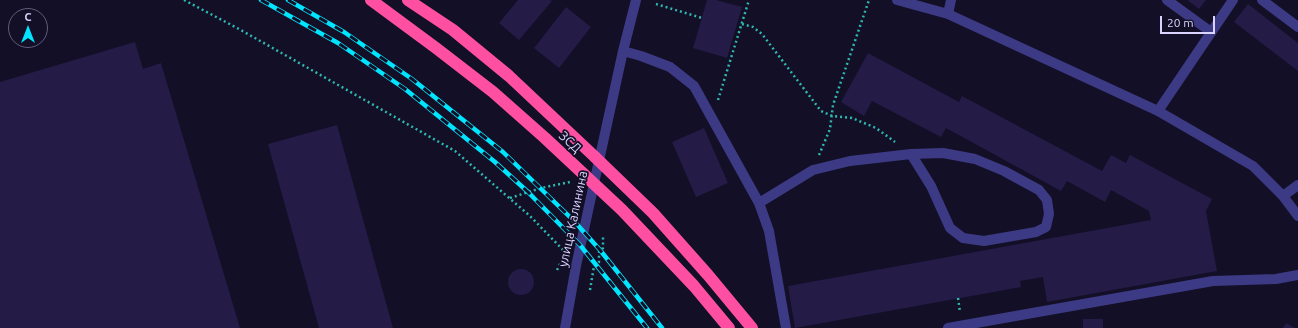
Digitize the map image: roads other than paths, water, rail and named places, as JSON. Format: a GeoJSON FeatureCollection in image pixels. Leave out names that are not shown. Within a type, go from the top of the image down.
{"type":"FeatureCollection","features":[{"type":"Feature","properties":{"kind":"highway","name":"ЗСД"},"geometry":{"type":"LineString","coordinates":[[371,0],[493,92],[545,138],[622,210],[694,286],[729,328]]}},
{"type":"Feature","properties":{"kind":"highway","name":"ЗСД"},"geometry":{"type":"LineString","coordinates":[[408,0],[464,39],[509,76],[563,125],[654,213],[752,328]]}},
{"type":"Feature","properties":{"kind":"street","name":"улица Калинина"},"geometry":{"type":"LineString","coordinates":[[565,328],[576,266],[634,0]]}},
{"type":"Feature","properties":{"kind":"street"},"geometry":{"type":"LineString","coordinates":[[897,0],[948,14],[1158,111],[1253,166],[1283,196],[1298,216]]}},
{"type":"Feature","properties":{"kind":"street"},"geometry":{"type":"LineString","coordinates":[[948,14],[951,0]]}},
{"type":"Feature","properties":{"kind":"street"},"geometry":{"type":"LineString","coordinates":[[1167,0],[1210,32]]}},
{"type":"Feature","properties":{"kind":"street"},"geometry":{"type":"LineString","coordinates":[[1158,111],[1233,0]]}},
{"type":"Feature","properties":{"kind":"street"},"geometry":{"type":"LineString","coordinates":[[1262,0],[1298,27]]}},
{"type":"Feature","properties":{"kind":"street"},"geometry":{"type":"LineString","coordinates":[[623,51],[670,67],[694,86],[759,203],[769,231],[786,328]]}},
{"type":"Feature","properties":{"kind":"street"},"geometry":{"type":"LineString","coordinates":[[759,203],[813,170],[850,161],[911,154],[944,153],[975,159],[1004,171],[1039,190],[1048,200],[1049,214],[1046,227],[1036,232],[984,241],[963,238],[950,228],[931,186],[911,154]]}},
{"type":"Feature","properties":{"kind":"street"},"geometry":{"type":"LineString","coordinates":[[1283,196],[1298,184]]}},
{"type":"Feature","properties":{"kind":"street"},"geometry":{"type":"LineString","coordinates":[[948,328],[1213,281],[1276,279],[1298,275]]}},
{"type":"Feature","properties":{"kind":"railway"},"geometry":{"type":"LineString","coordinates":[[261,0],[338,43],[405,89],[495,162],[528,192],[580,245],[647,328]]}},
{"type":"Feature","properties":{"kind":"railway"},"geometry":{"type":"LineString","coordinates":[[288,0],[344,32],[412,79],[503,152],[574,221],[600,250],[662,328]]}}]}
